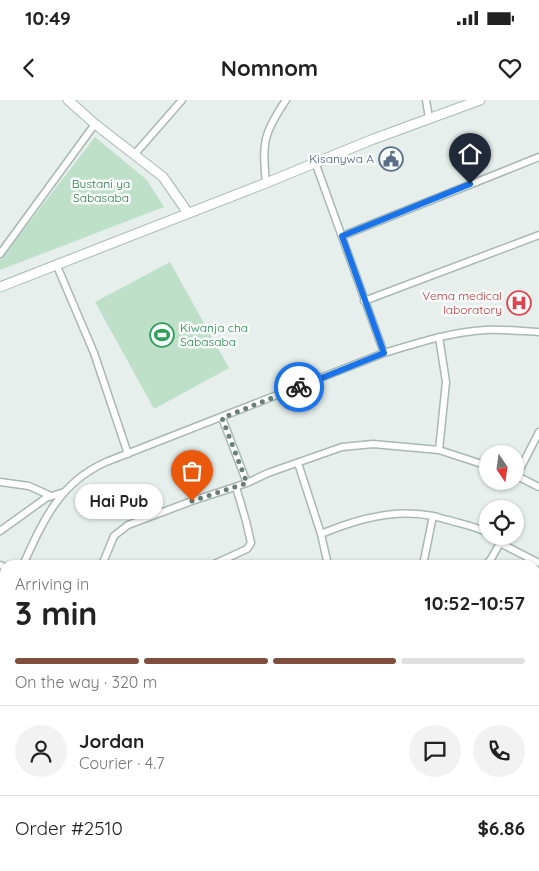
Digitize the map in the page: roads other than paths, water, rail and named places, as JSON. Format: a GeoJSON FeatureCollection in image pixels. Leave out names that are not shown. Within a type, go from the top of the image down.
{"type":"FeatureCollection","features":[{"type":"Feature","properties":{"kind":"street"},"geometry":{"type":"LineString","coordinates":[[134,155],[182,100]]}},
{"type":"Feature","properties":{"kind":"street"},"geometry":{"type":"LineString","coordinates":[[266,183],[263,148],[272,120],[286,100]]}},
{"type":"Feature","properties":{"kind":"street"},"geometry":{"type":"LineString","coordinates":[[426,100],[429,118]]}},
{"type":"Feature","properties":{"kind":"street"},"geometry":{"type":"LineString","coordinates":[[0,287],[57,266],[315,162],[480,100]]}},
{"type":"Feature","properties":{"kind":"street"},"geometry":{"type":"LineString","coordinates":[[74,102],[95,124],[164,178],[188,213]]}},
{"type":"Feature","properties":{"kind":"street"},"geometry":{"type":"LineString","coordinates":[[2,249],[95,124]]}},
{"type":"Feature","properties":{"kind":"street"},"geometry":{"type":"LineString","coordinates":[[342,236],[539,157]]}},
{"type":"Feature","properties":{"kind":"street"},"geometry":{"type":"LineString","coordinates":[[315,162],[384,353]]}},
{"type":"Feature","properties":{"kind":"street"},"geometry":{"type":"LineString","coordinates":[[364,301],[539,235]]}},
{"type":"Feature","properties":{"kind":"street"},"geometry":{"type":"LineString","coordinates":[[57,266],[94,354],[128,454]]}},
{"type":"Feature","properties":{"kind":"street"},"geometry":{"type":"LineString","coordinates":[[25,560],[46,517],[64,492],[96,466],[384,353],[439,337],[486,330],[539,332]]}},
{"type":"Feature","properties":{"kind":"street"},"geometry":{"type":"LineString","coordinates":[[439,337],[446,382],[439,450]]}},
{"type":"Feature","properties":{"kind":"street"},"geometry":{"type":"LineString","coordinates":[[222,418],[247,483]]}},
{"type":"Feature","properties":{"kind":"street"},"geometry":{"type":"LineString","coordinates":[[524,460],[539,432]]}},
{"type":"Feature","properties":{"kind":"street"},"geometry":{"type":"LineString","coordinates":[[104,560],[114,536],[128,525],[342,447],[362,444],[411,446],[439,450],[479,463]]}},
{"type":"Feature","properties":{"kind":"street"},"geometry":{"type":"LineString","coordinates":[[298,463],[321,534],[327,560]]}},
{"type":"Feature","properties":{"kind":"street"},"geometry":{"type":"LineString","coordinates":[[524,479],[539,487]]}},
{"type":"Feature","properties":{"kind":"street"},"geometry":{"type":"LineString","coordinates":[[0,482],[29,486],[51,496]]}},
{"type":"Feature","properties":{"kind":"street"},"geometry":{"type":"LineString","coordinates":[[223,560],[247,549],[251,543],[236,487]]}},
{"type":"Feature","properties":{"kind":"street"},"geometry":{"type":"LineString","coordinates":[[0,531],[33,506],[51,496],[64,492]]}},
{"type":"Feature","properties":{"kind":"street"},"geometry":{"type":"LineString","coordinates":[[321,534],[344,524],[387,514],[401,513],[433,516],[469,524],[479,529]]}},
{"type":"Feature","properties":{"kind":"street"},"geometry":{"type":"LineString","coordinates":[[424,560],[433,516]]}},
{"type":"Feature","properties":{"kind":"street"},"geometry":{"type":"LineString","coordinates":[[489,560],[499,545]]}},
{"type":"Feature","properties":{"kind":"street"},"geometry":{"type":"LineString","coordinates":[[504,545],[533,560]]}},
{"type":"Feature","properties":{"kind":"place","name":"Kisanywa A"},"geometry":{"type":"Point","coordinates":[391,159]}},
{"type":"Feature","properties":{"kind":"place","name":"Vema medical laboratory"},"geometry":{"type":"Point","coordinates":[519,303]}},
{"type":"Feature","properties":{"kind":"place","name":"Kiwanja cha Sabasaba"},"geometry":{"type":"Point","coordinates":[162,335]}},
{"type":"Feature","properties":{"kind":"place","name":"Hai Pub"},"geometry":{"type":"Point","coordinates":[192,501]}},
{"type":"Feature","properties":{"kind":"park label","name":"Bustani ya Sabasaba"},"geometry":{"type":"Point","coordinates":[101,191]}}]}
